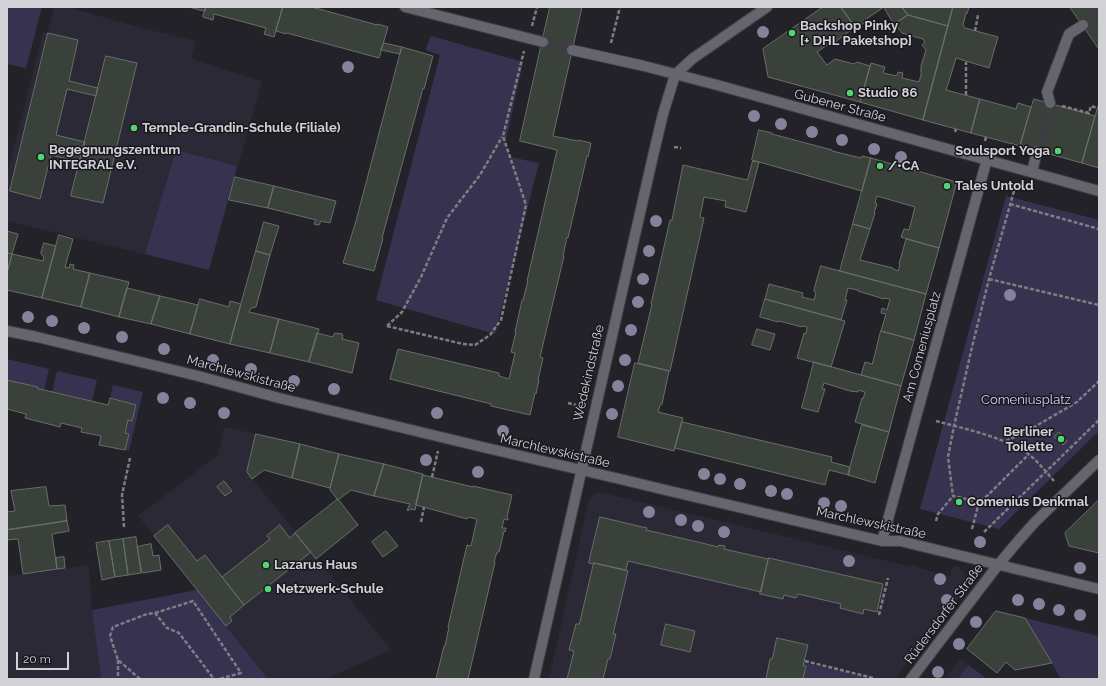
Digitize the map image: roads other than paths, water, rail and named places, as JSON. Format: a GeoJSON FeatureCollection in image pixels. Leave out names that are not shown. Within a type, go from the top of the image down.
{"type":"FeatureCollection","features":[{"type":"Feature","properties":{"kind":"street"},"geometry":{"type":"LineString","coordinates":[[405,7],[542,42]]}},
{"type":"Feature","properties":{"kind":"street"},"geometry":{"type":"LineString","coordinates":[[675,75],[692,59],[767,7]]}},
{"type":"Feature","properties":{"kind":"street"},"geometry":{"type":"LineString","coordinates":[[1050,103],[1047,92],[1069,34],[1083,25]]}},
{"type":"Feature","properties":{"kind":"street","name":"Gubener Straße"},"geometry":{"type":"LineString","coordinates":[[572,50],[615,59],[675,75],[987,159],[1099,191]]}},
{"type":"Feature","properties":{"kind":"street","name":"Wedekindstraße"},"geometry":{"type":"LineString","coordinates":[[534,679],[652,156],[675,75]]}},
{"type":"Feature","properties":{"kind":"street"},"geometry":{"type":"LineString","coordinates":[[1032,172],[1037,151]]}},
{"type":"Feature","properties":{"kind":"street","name":"Am Comeniusplatz"},"geometry":{"type":"LineString","coordinates":[[882,541],[987,159]]}},
{"type":"Feature","properties":{"kind":"street","name":"Marchlewskistraße"},"geometry":{"type":"LineString","coordinates":[[7,331],[208,378],[251,391],[441,438],[882,541],[900,541],[1099,589]]}},
{"type":"Feature","properties":{"kind":"street","name":"Rüdersdorfer Straße"},"geometry":{"type":"LineString","coordinates":[[911,679],[998,565],[1035,522],[1099,460]]}},
{"type":"Feature","properties":{"kind":"tunnel"},"geometry":{"type":"LineString","coordinates":[[1083,25],[1099,16]]}},
{"type":"Feature","properties":{"kind":"tunnel"},"geometry":{"type":"LineString","coordinates":[[543,42],[572,50]]}},
{"type":"Feature","properties":{"kind":"tunnel"},"geometry":{"type":"LineString","coordinates":[[1037,151],[1050,103]]}},
{"type":"Feature","properties":{"kind":"place","name":"Backshop Pinky [+ DHL Paketshop]"},"geometry":{"type":"Point","coordinates":[792,33]}},
{"type":"Feature","properties":{"kind":"place","name":"Studio 86"},"geometry":{"type":"Point","coordinates":[850,93]}},
{"type":"Feature","properties":{"kind":"place","name":"Temple-Grandin-Schule (Filiale)"},"geometry":{"type":"Point","coordinates":[134,128]}},
{"type":"Feature","properties":{"kind":"place","name":"Soulsport Yoga"},"geometry":{"type":"Point","coordinates":[1058,151]}},
{"type":"Feature","properties":{"kind":"place","name":"Begegnungszentrum INTEGRAL e.V."},"geometry":{"type":"Point","coordinates":[41,157]}},
{"type":"Feature","properties":{"kind":"place","name":"/•CA"},"geometry":{"type":"Point","coordinates":[880,166]}},
{"type":"Feature","properties":{"kind":"place","name":"Tales Untold"},"geometry":{"type":"Point","coordinates":[947,186]}},
{"type":"Feature","properties":{"kind":"place","name":"Berliner Toilette"},"geometry":{"type":"Point","coordinates":[1061,439]}},
{"type":"Feature","properties":{"kind":"place","name":"Comenius Denkmal"},"geometry":{"type":"Point","coordinates":[959,502]}},
{"type":"Feature","properties":{"kind":"place","name":"Lazarus Haus"},"geometry":{"type":"Point","coordinates":[266,565]}},
{"type":"Feature","properties":{"kind":"place","name":"Netzwerk-Schule"},"geometry":{"type":"Point","coordinates":[268,589]}},
{"type":"Feature","properties":{"kind":"park label","name":"Comeniusplatz"},"geometry":{"type":"Point","coordinates":[1026,400]}}]}
